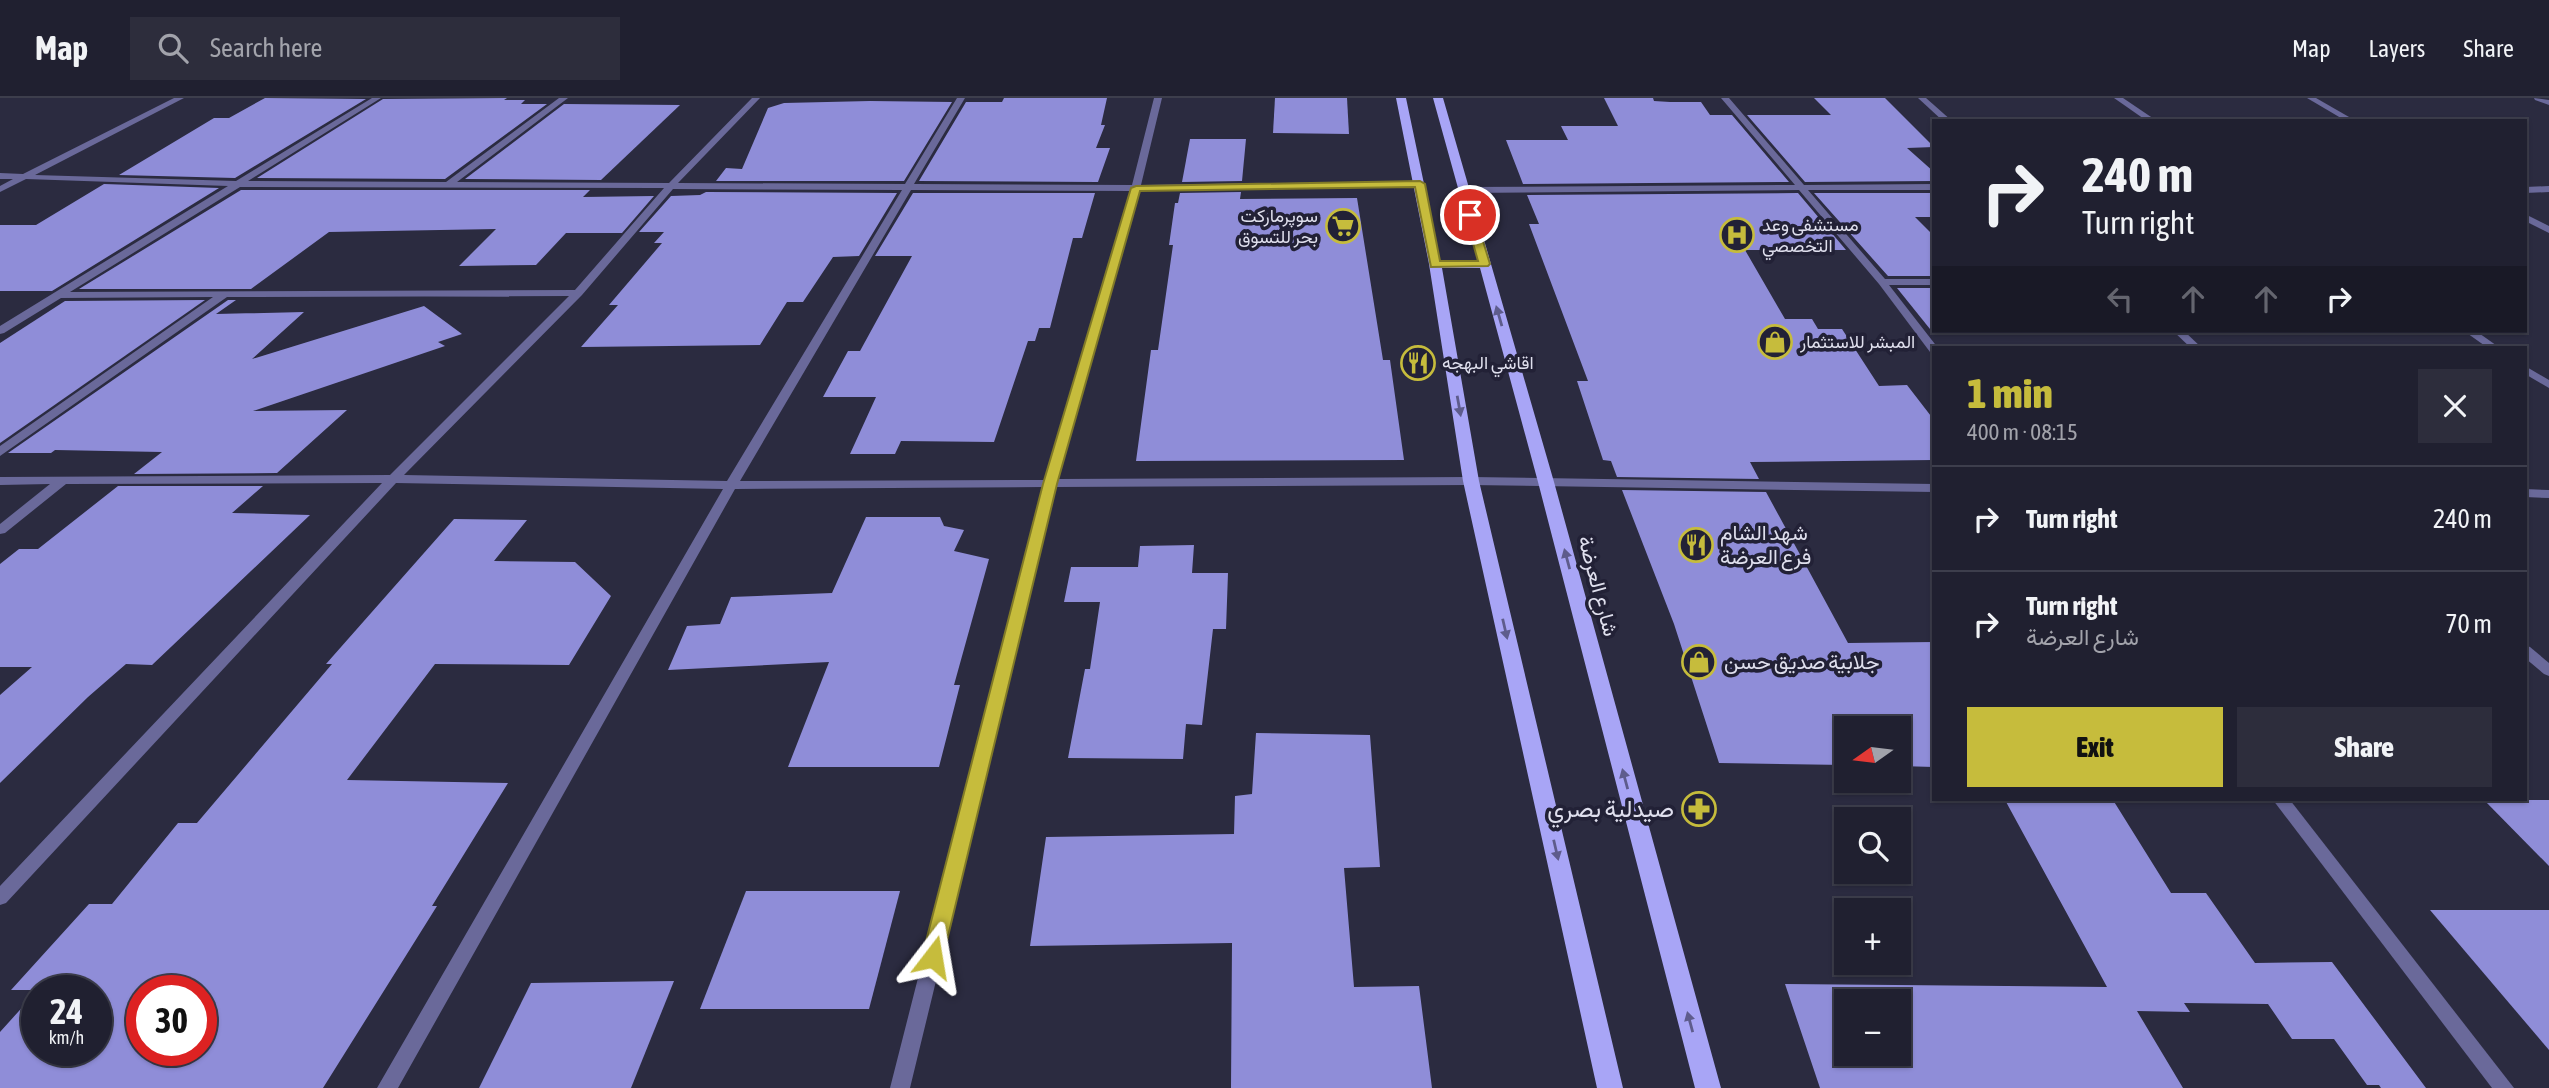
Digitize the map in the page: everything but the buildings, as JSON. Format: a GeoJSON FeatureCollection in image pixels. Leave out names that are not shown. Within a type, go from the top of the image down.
{"type":"FeatureCollection","features":[{"type":"Feature","properties":{"kind":"main road"},"geometry":{"type":"LineString","coordinates":[[1401,98],[1435,264],[1471,481],[1610,1088]]}},
{"type":"Feature","properties":{"kind":"main road","name":"شارع العرضة"},"geometry":{"type":"LineString","coordinates":[[1438,98],[1546,482],[1707,1088]]}},
{"type":"Feature","properties":{"kind":"main road"},"geometry":{"type":"LineString","coordinates":[[1435,264],[1484,264]]}},
{"type":"Feature","properties":{"kind":"street"},"geometry":{"type":"LineString","coordinates":[[0,189],[180,98]]}},
{"type":"Feature","properties":{"kind":"street"},"geometry":{"type":"LineString","coordinates":[[0,331],[377,98]]}},
{"type":"Feature","properties":{"kind":"street"},"geometry":{"type":"LineString","coordinates":[[448,185],[564,98]]}},
{"type":"Feature","properties":{"kind":"street"},"geometry":{"type":"LineString","coordinates":[[0,898],[393,479],[578,293],[671,186],[757,98]]}},
{"type":"Feature","properties":{"kind":"street"},"geometry":{"type":"LineString","coordinates":[[387,1088],[731,485],[961,98]]}},
{"type":"Feature","properties":{"kind":"street"},"geometry":{"type":"LineString","coordinates":[[900,1088],[1050,484],[1136,188],[1158,98]]}},
{"type":"Feature","properties":{"kind":"street"},"geometry":{"type":"LineString","coordinates":[[1725,98],[1799,188],[1882,282],[1932,347]]}},
{"type":"Feature","properties":{"kind":"street"},"geometry":{"type":"LineString","coordinates":[[1922,98],[1946,119]]}},
{"type":"Feature","properties":{"kind":"street"},"geometry":{"type":"LineString","coordinates":[[2119,98],[2151,119]]}},
{"type":"Feature","properties":{"kind":"street"},"geometry":{"type":"LineString","coordinates":[[2311,98],[2349,119]]}},
{"type":"Feature","properties":{"kind":"street"},"geometry":{"type":"LineString","coordinates":[[2539,98],[2549,103]]}},
{"type":"Feature","properties":{"kind":"street"},"geometry":{"type":"LineString","coordinates":[[0,176],[237,184],[1136,188],[1420,184]]}},
{"type":"Feature","properties":{"kind":"street"},"geometry":{"type":"LineString","coordinates":[[1464,190],[1932,187]]}},
{"type":"Feature","properties":{"kind":"street"},"geometry":{"type":"LineString","coordinates":[[2527,190],[2549,190]]}},
{"type":"Feature","properties":{"kind":"street"},"geometry":{"type":"LineString","coordinates":[[2527,218],[2549,230]]}},
{"type":"Feature","properties":{"kind":"street"},"geometry":{"type":"LineString","coordinates":[[1882,282],[1932,282]]}},
{"type":"Feature","properties":{"kind":"street"},"geometry":{"type":"LineString","coordinates":[[61,295],[578,293]]}},
{"type":"Feature","properties":{"kind":"street"},"geometry":{"type":"LineString","coordinates":[[0,452],[226,294]]}},
{"type":"Feature","properties":{"kind":"street"},"geometry":{"type":"LineString","coordinates":[[2180,333],[2195,346]]}},
{"type":"Feature","properties":{"kind":"street"},"geometry":{"type":"LineString","coordinates":[[2472,333],[2491,346]]}},
{"type":"Feature","properties":{"kind":"street"},"geometry":{"type":"LineString","coordinates":[[2527,370],[2549,385]]}},
{"type":"Feature","properties":{"kind":"street"},"geometry":{"type":"LineString","coordinates":[[0,530],[65,479]]}},
{"type":"Feature","properties":{"kind":"street"},"geometry":{"type":"LineString","coordinates":[[0,481],[393,479],[731,485],[1471,481],[1932,488]]}},
{"type":"Feature","properties":{"kind":"street"},"geometry":{"type":"LineString","coordinates":[[2527,494],[2549,494]]}},
{"type":"Feature","properties":{"kind":"street"},"geometry":{"type":"LineString","coordinates":[[2527,652],[2549,671]]}},
{"type":"Feature","properties":{"kind":"street"},"geometry":{"type":"LineString","coordinates":[[2282,801],[2504,1088]]}},
{"type":"Feature","properties":{"kind":"place","name":"سوپرمارکت بحر للتسوق"},"geometry":{"type":"Point","coordinates":[1343,226]}},
{"type":"Feature","properties":{"kind":"place","name":"مستشفى وعد التخصصي"},"geometry":{"type":"Point","coordinates":[1737,235]}},
{"type":"Feature","properties":{"kind":"place","name":"المبشر للاستثمار"},"geometry":{"type":"Point","coordinates":[1775,342]}},
{"type":"Feature","properties":{"kind":"place","name":"اقاشي البهجه"},"geometry":{"type":"Point","coordinates":[1418,363]}},
{"type":"Feature","properties":{"kind":"place","name":"شهد الشام فرع العرضة"},"geometry":{"type":"Point","coordinates":[1696,545]}},
{"type":"Feature","properties":{"kind":"place","name":"جلابية صديق حسن"},"geometry":{"type":"Point","coordinates":[1699,662]}},
{"type":"Feature","properties":{"kind":"place","name":"صيدلية بصري"},"geometry":{"type":"Point","coordinates":[1699,809]}},
{"type":"Feature","properties":{"kind":"route"},"geometry":{"type":"LineString","coordinates":[[933,957],[1050,484],[1136,188],[1420,184],[1435,264],[1484,264],[1470,215]]}}]}
